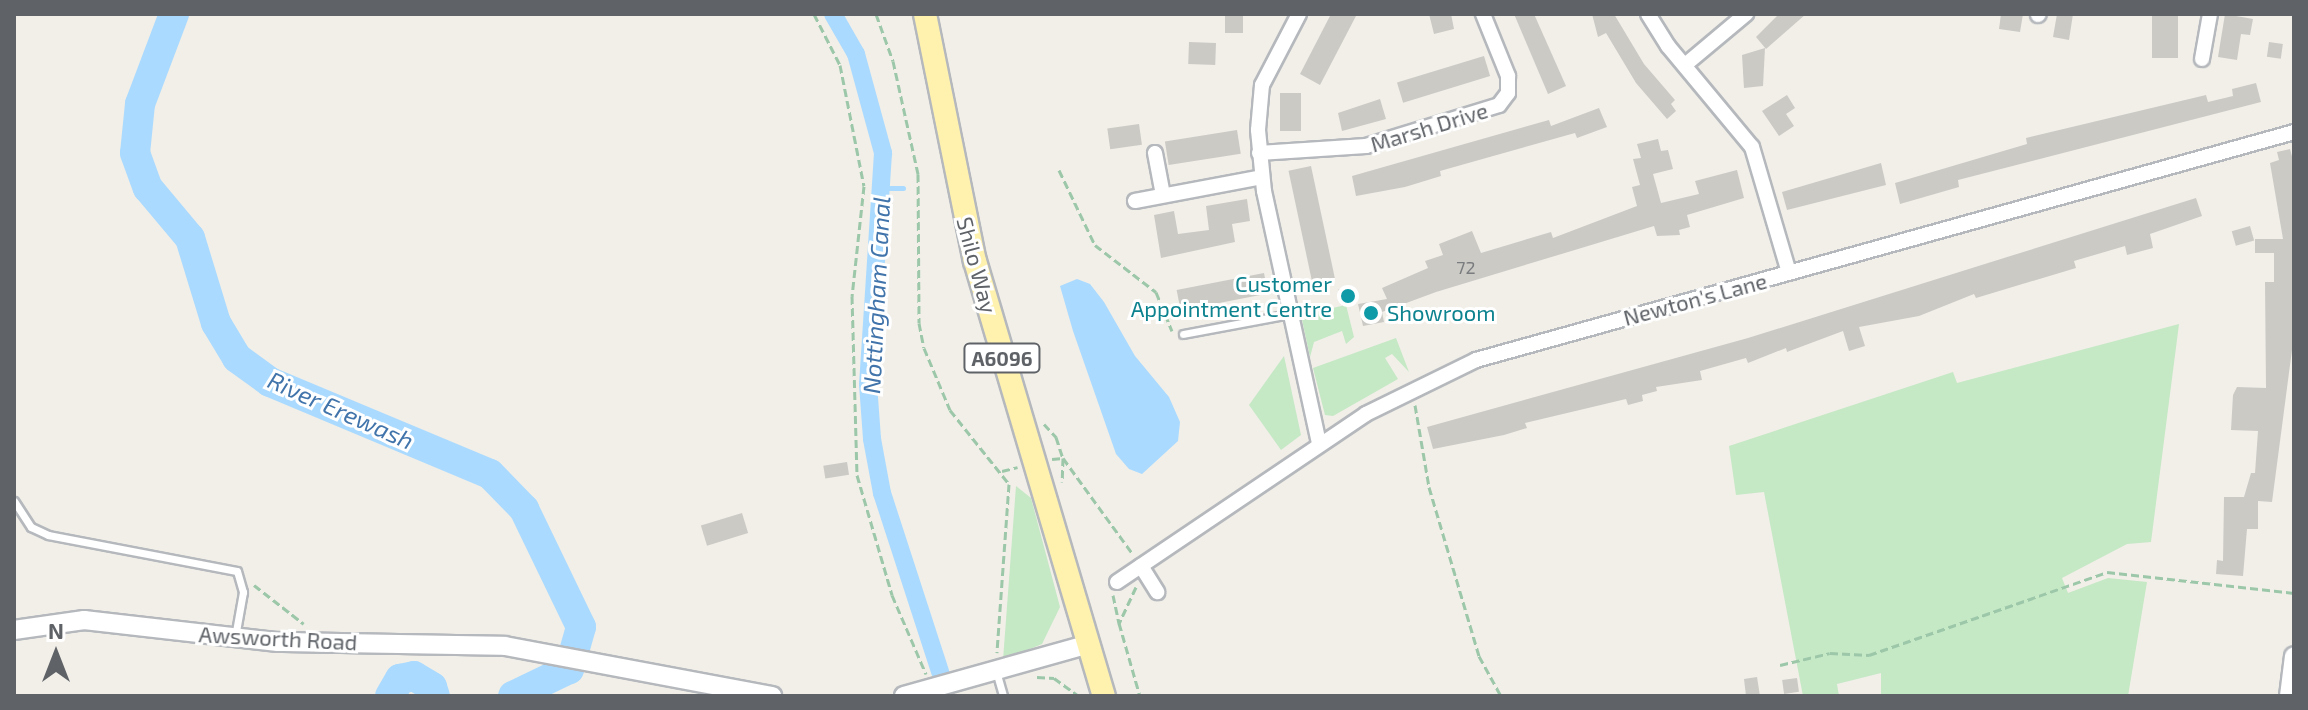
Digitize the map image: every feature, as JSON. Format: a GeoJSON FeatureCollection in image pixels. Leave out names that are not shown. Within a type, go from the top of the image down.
{"type":"FeatureCollection","features":[{"type":"Feature","properties":{"kind":"main road","name":"Shilo Way"},"geometry":{"type":"LineString","coordinates":[[925,14],[960,202],[1104,696]]}},
{"type":"Feature","properties":{"kind":"street"},"geometry":{"type":"LineString","coordinates":[[1299,14],[1262,85],[1259,153],[1319,444]]}},
{"type":"Feature","properties":{"kind":"street","name":"Marsh Drive"},"geometry":{"type":"LineString","coordinates":[[1259,153],[1366,146],[1496,107],[1507,96],[1509,81],[1483,14]]}},
{"type":"Feature","properties":{"kind":"street"},"geometry":{"type":"LineString","coordinates":[[1648,14],[1752,147],[1789,273]]}},
{"type":"Feature","properties":{"kind":"street"},"geometry":{"type":"LineString","coordinates":[[1685,65],[1746,14]]}},
{"type":"Feature","properties":{"kind":"street"},"geometry":{"type":"LineString","coordinates":[[2202,59],[2210,14]]}},
{"type":"Feature","properties":{"kind":"street","name":"Newton's Lane"},"geometry":{"type":"LineString","coordinates":[[1129,574],[1319,444],[1411,389],[1488,356],[2294,132]]}},
{"type":"Feature","properties":{"kind":"street"},"geometry":{"type":"LineString","coordinates":[[1155,153],[1163,195]]}},
{"type":"Feature","properties":{"kind":"street"},"geometry":{"type":"LineString","coordinates":[[1135,201],[1262,177]]}},
{"type":"Feature","properties":{"kind":"street"},"geometry":{"type":"LineString","coordinates":[[1129,574],[1157,592]]}},
{"type":"Feature","properties":{"kind":"street","name":"Awsworth Road"},"geometry":{"type":"LineString","coordinates":[[14,630],[38,623],[84,620],[234,638],[470,643],[544,653],[772,696]]}},
{"type":"Feature","properties":{"kind":"street"},"geometry":{"type":"LineString","coordinates":[[904,696],[1089,644]]}},
{"type":"Feature","properties":{"kind":"street"},"geometry":{"type":"LineString","coordinates":[[2289,696],[2294,656]]}},
{"type":"Feature","properties":{"kind":"lane"},"geometry":{"type":"LineString","coordinates":[[1183,334],[1290,314]]}},
{"type":"Feature","properties":{"kind":"lane"},"geometry":{"type":"LineString","coordinates":[[14,501],[31,527],[48,535],[237,571],[243,581],[234,638]]}},
{"type":"Feature","properties":{"kind":"lane"},"geometry":{"type":"LineString","coordinates":[[996,671],[1002,693]]}},
{"type":"Feature","properties":{"kind":"path"},"geometry":{"type":"LineString","coordinates":[[814,14],[840,65],[864,186],[852,296],[857,475],[892,595],[933,689]]}},
{"type":"Feature","properties":{"kind":"path"},"geometry":{"type":"LineString","coordinates":[[876,14],[893,61],[918,174],[919,323],[924,348],[950,410],[1002,471],[1010,492],[996,671]]}},
{"type":"Feature","properties":{"kind":"path"},"geometry":{"type":"LineString","coordinates":[[1059,170],[1099,250],[1162,301],[1174,340]]}},
{"type":"Feature","properties":{"kind":"path"},"geometry":{"type":"LineString","coordinates":[[1411,389],[1429,487],[1479,656],[1501,696]]}},
{"type":"Feature","properties":{"kind":"path"},"geometry":{"type":"LineString","coordinates":[[1002,471],[1063,458],[1136,588],[1119,623]]}},
{"type":"Feature","properties":{"kind":"path"},"geometry":{"type":"LineString","coordinates":[[1780,665],[1830,653],[1869,655],[2107,572],[2294,593]]}},
{"type":"Feature","properties":{"kind":"path"},"geometry":{"type":"LineString","coordinates":[[1129,574],[1111,588],[1140,696]]}},
{"type":"Feature","properties":{"kind":"path"},"geometry":{"type":"LineString","coordinates":[[243,581],[300,624],[312,626]]}},
{"type":"Feature","properties":{"kind":"path"},"geometry":{"type":"LineString","coordinates":[[1002,693],[1037,677],[1054,678],[1079,696]]}},
{"type":"Feature","properties":{"kind":"green space"},"geometry":{"type":"Polygon","coordinates":[[[1346,305],[1354,337],[1346,344],[1342,331],[1314,342],[1310,357],[1301,315],[1346,305]]]}},
{"type":"Feature","properties":{"kind":"green space"},"geometry":{"type":"Polygon","coordinates":[[[2179,324],[2151,542],[2127,544],[2062,578],[2068,593],[2108,578],[2147,582],[2128,696],[1881,696],[1881,673],[1837,684],[1839,696],[1803,696],[1764,492],[1736,495],[1729,446],[1953,372],[1957,383],[2179,324]]]}},
{"type":"Feature","properties":{"kind":"green space"},"geometry":{"type":"Polygon","coordinates":[[[1396,338],[1409,372],[1392,354],[1385,358],[1398,379],[1333,416],[1325,415],[1313,368],[1396,338]]]}},
{"type":"Feature","properties":{"kind":"green space"},"geometry":{"type":"Polygon","coordinates":[[[1284,356],[1301,435],[1281,450],[1249,405],[1284,356]]]}},
{"type":"Feature","properties":{"kind":"green space"},"geometry":{"type":"Polygon","coordinates":[[[1016,486],[1031,498],[1060,607],[1042,644],[1003,660],[1016,486]]]}},
{"type":"Feature","properties":{"kind":"water"},"geometry":{"type":"Polygon","coordinates":[[[1077,279],[1090,284],[1104,302],[1135,356],[1169,397],[1180,422],[1178,441],[1142,474],[1129,469],[1116,454],[1073,331],[1060,286],[1077,279]]]}},
{"type":"Feature","properties":{"kind":"building"},"geometry":{"type":"Polygon","coordinates":[[[1331,14],[1357,14],[1320,85],[1300,74],[1331,14]]]}},
{"type":"Feature","properties":{"kind":"building"},"geometry":{"type":"Polygon","coordinates":[[[1429,14],[1451,14],[1454,29],[1434,34],[1429,14]]]}},
{"type":"Feature","properties":{"kind":"building"},"geometry":{"type":"Polygon","coordinates":[[[1514,14],[1534,14],[1566,86],[1548,94],[1514,14]]]}},
{"type":"Feature","properties":{"kind":"building"},"geometry":{"type":"Polygon","coordinates":[[[1592,14],[1614,14],[1644,64],[1675,100],[1671,104],[1676,111],[1667,119],[1636,83],[1606,33],[1598,37],[1592,14]]]}},
{"type":"Feature","properties":{"kind":"building"},"geometry":{"type":"Polygon","coordinates":[[[1779,14],[1806,14],[1766,49],[1756,37],[1779,14]]]}},
{"type":"Feature","properties":{"kind":"building"},"geometry":{"type":"Polygon","coordinates":[[[2001,14],[2023,14],[2020,32],[1999,29],[2001,14]]]}},
{"type":"Feature","properties":{"kind":"building"},"geometry":{"type":"Polygon","coordinates":[[[2057,14],[2073,14],[2069,40],[2053,37],[2057,14]]]}},
{"type":"Feature","properties":{"kind":"building"},"geometry":{"type":"Polygon","coordinates":[[[2152,14],[2178,14],[2178,58],[2152,58],[2152,14]]]}},
{"type":"Feature","properties":{"kind":"building"},"geometry":{"type":"Polygon","coordinates":[[[2225,14],[2253,19],[2250,35],[2241,34],[2237,60],[2218,57],[2225,14]]]}},
{"type":"Feature","properties":{"kind":"building"},"geometry":{"type":"Polygon","coordinates":[[[1225,16],[1243,16],[1243,33],[1225,33],[1225,16]]]}},
{"type":"Feature","properties":{"kind":"building"},"geometry":{"type":"Polygon","coordinates":[[[1189,42],[1216,43],[1215,65],[1188,64],[1189,42]]]}},
{"type":"Feature","properties":{"kind":"building"},"geometry":{"type":"Polygon","coordinates":[[[2269,42],[2283,44],[2281,59],[2267,57],[2269,42]]]}},
{"type":"Feature","properties":{"kind":"building"},"geometry":{"type":"Polygon","coordinates":[[[1765,48],[1763,86],[1744,88],[1742,55],[1765,48]]]}},
{"type":"Feature","properties":{"kind":"building"},"geometry":{"type":"Polygon","coordinates":[[[1484,56],[1490,76],[1403,103],[1397,83],[1484,56]]]}},
{"type":"Feature","properties":{"kind":"building"},"geometry":{"type":"Polygon","coordinates":[[[2256,83],[2261,102],[1958,180],[1959,187],[1900,204],[1895,183],[2027,144],[2026,138],[2206,95],[2208,102],[2233,96],[2232,89],[2256,83]]]}},
{"type":"Feature","properties":{"kind":"building"},"geometry":{"type":"Polygon","coordinates":[[[1280,93],[1301,93],[1301,131],[1280,131],[1280,93]]]}},
{"type":"Feature","properties":{"kind":"building"},"geometry":{"type":"Polygon","coordinates":[[[1787,95],[1795,108],[1786,114],[1794,126],[1779,136],[1762,111],[1787,95]]]}},
{"type":"Feature","properties":{"kind":"building"},"geometry":{"type":"Polygon","coordinates":[[[1380,99],[1386,119],[1342,131],[1338,113],[1380,99]]]}},
{"type":"Feature","properties":{"kind":"building"},"geometry":{"type":"Polygon","coordinates":[[[1599,108],[1607,127],[1577,138],[1575,133],[1440,171],[1441,176],[1405,187],[1356,196],[1352,176],[1549,120],[1551,126],[1599,108]]]}},
{"type":"Feature","properties":{"kind":"building"},"geometry":{"type":"Polygon","coordinates":[[[1139,124],[1142,145],[1110,149],[1107,128],[1139,124]]]}},
{"type":"Feature","properties":{"kind":"building"},"geometry":{"type":"Polygon","coordinates":[[[1237,130],[1241,154],[1169,165],[1165,141],[1237,130]]]}},
{"type":"Feature","properties":{"kind":"building"},"geometry":{"type":"Polygon","coordinates":[[[1658,139],[1661,151],[1668,150],[1673,169],[1653,174],[1661,203],[1699,194],[1695,181],[1737,170],[1744,198],[1687,215],[1690,227],[1679,230],[1680,235],[1657,236],[1654,226],[1436,292],[1382,312],[1384,322],[1363,326],[1358,304],[1387,299],[1382,288],[1428,268],[1425,261],[1443,255],[1439,244],[1472,231],[1481,253],[1551,232],[1553,238],[1637,206],[1632,187],[1640,185],[1633,159],[1641,158],[1637,144],[1658,139]]]}},
{"type":"Feature","properties":{"kind":"building"},"geometry":{"type":"Polygon","coordinates":[[[2290,149],[2294,164],[2292,350],[2272,502],[2258,501],[2258,529],[2247,529],[2243,576],[2216,574],[2217,560],[2223,561],[2224,497],[2244,497],[2251,473],[2255,473],[2258,431],[2231,430],[2233,395],[2237,387],[2266,388],[2265,282],[2274,282],[2274,253],[2255,253],[2255,239],[2283,239],[2270,163],[2279,160],[2277,152],[2290,149]]]}},
{"type":"Feature","properties":{"kind":"building"},"geometry":{"type":"Polygon","coordinates":[[[1881,163],[1886,185],[1787,210],[1782,192],[1881,163]]]}},
{"type":"Feature","properties":{"kind":"building"},"geometry":{"type":"Polygon","coordinates":[[[1311,166],[1335,279],[1313,284],[1289,171],[1311,166]]]}},
{"type":"Feature","properties":{"kind":"building"},"geometry":{"type":"Polygon","coordinates":[[[2196,198],[2202,216],[2150,234],[2153,248],[2127,255],[2125,246],[2074,261],[2076,268],[1976,298],[1974,294],[1919,316],[1859,327],[1865,346],[1849,351],[1843,331],[1748,363],[1746,358],[1700,371],[1702,380],[1656,387],[1657,391],[1642,395],[1643,401],[1628,405],[1626,399],[1525,423],[1527,428],[1504,435],[1433,449],[1427,427],[1748,338],[2196,198]]]}},
{"type":"Feature","properties":{"kind":"building"},"geometry":{"type":"Polygon","coordinates":[[[1247,199],[1250,221],[1232,224],[1235,242],[1161,258],[1154,215],[1174,211],[1178,234],[1209,230],[1206,206],[1247,199]]]}},
{"type":"Feature","properties":{"kind":"building"},"geometry":{"type":"Polygon","coordinates":[[[2250,226],[2254,240],[2236,246],[2232,231],[2250,226]]]}},
{"type":"Feature","properties":{"kind":"building"},"geometry":{"type":"Polygon","coordinates":[[[1264,273],[1268,294],[1181,311],[1177,290],[1264,273]]]}},
{"type":"Feature","properties":{"kind":"building","name":"Customer Appointment Centre"},"geometry":{"type":"Polygon","coordinates":[[[1353,286],[1357,303],[1342,306],[1338,289],[1353,286]]]}},
{"type":"Feature","properties":{"kind":"building"},"geometry":{"type":"Polygon","coordinates":[[[847,462],[849,475],[825,479],[823,466],[847,462]]]}},
{"type":"Feature","properties":{"kind":"building"},"geometry":{"type":"Polygon","coordinates":[[[742,513],[748,533],[707,546],[701,526],[742,513]]]}},
{"type":"Feature","properties":{"kind":"building"},"geometry":{"type":"Polygon","coordinates":[[[1757,677],[1760,696],[1746,696],[1744,679],[1757,677]]]}},
{"type":"Feature","properties":{"kind":"building"},"geometry":{"type":"Polygon","coordinates":[[[1797,678],[1799,692],[1784,694],[1782,680],[1797,678]]]}},
{"type":"Feature","properties":{"kind":"waterway","name":"River Erewash"},"geometry":{"type":"LineString","coordinates":[[174,14],[140,104],[135,153],[148,188],[190,238],[216,323],[237,358],[270,382],[490,474],[524,509],[581,627],[569,669],[513,696]]}},
{"type":"Feature","properties":{"kind":"waterway","name":"Nottingham Canal"},"geometry":{"type":"LineString","coordinates":[[833,14],[856,54],[883,153],[868,384],[872,439],[882,493],[940,672]]}},
{"type":"Feature","properties":{"kind":"waterway"},"geometry":{"type":"LineString","coordinates":[[882,188],[903,188]]}},
{"type":"Feature","properties":{"kind":"waterway","name":"River Erewash"},"geometry":{"type":"LineString","coordinates":[[390,696],[400,679],[414,676],[432,687],[435,696]]}},
{"type":"Feature","properties":{"kind":"place","name":"Customer Appointment Centre"},"geometry":{"type":"Point","coordinates":[1348,296]}},
{"type":"Feature","properties":{"kind":"place","name":"Showroom"},"geometry":{"type":"Point","coordinates":[1371,313]}}]}
